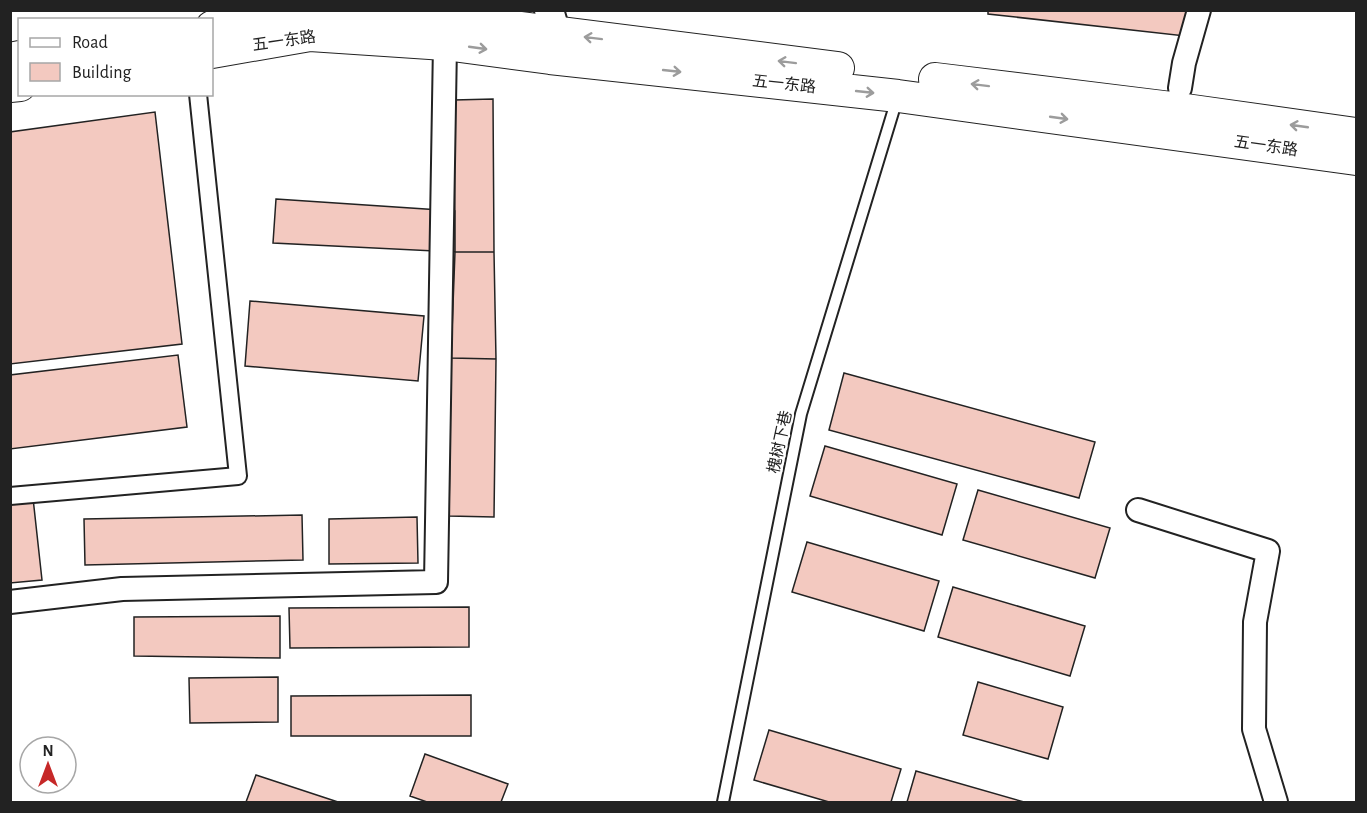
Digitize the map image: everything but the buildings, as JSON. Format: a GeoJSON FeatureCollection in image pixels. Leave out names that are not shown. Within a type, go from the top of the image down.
{"type":"FeatureCollection","features":[{"type":"Feature","properties":{"kind":"main road","name":"五一东路"},"geometry":{"type":"LineString","coordinates":[[213,27],[304,12],[552,34],[1171,108],[1356,134]]}},
{"type":"Feature","properties":{"kind":"main road","name":"五一东路"},"geometry":{"type":"LineString","coordinates":[[213,52],[390,20],[446,44],[552,34],[898,96],[1356,159]]}},
{"type":"Feature","properties":{"kind":"street"},"geometry":{"type":"LineString","coordinates":[[1180,88],[1184,63],[1199,10]]}},
{"type":"Feature","properties":{"kind":"street"},"geometry":{"type":"LineString","coordinates":[[10,602],[122,589],[435,582],[446,44]]}},
{"type":"Feature","properties":{"kind":"street"},"geometry":{"type":"LineString","coordinates":[[10,496],[238,476],[198,96]]}},
{"type":"Feature","properties":{"kind":"street"},"geometry":{"type":"LineString","coordinates":[[1138,510],[1268,551],[1255,622],[1254,729],[1276,802]]}},
{"type":"Feature","properties":{"kind":"lane","name":"槐树下巷"},"geometry":{"type":"LineString","coordinates":[[723,802],[801,414],[898,96]]}}]}
